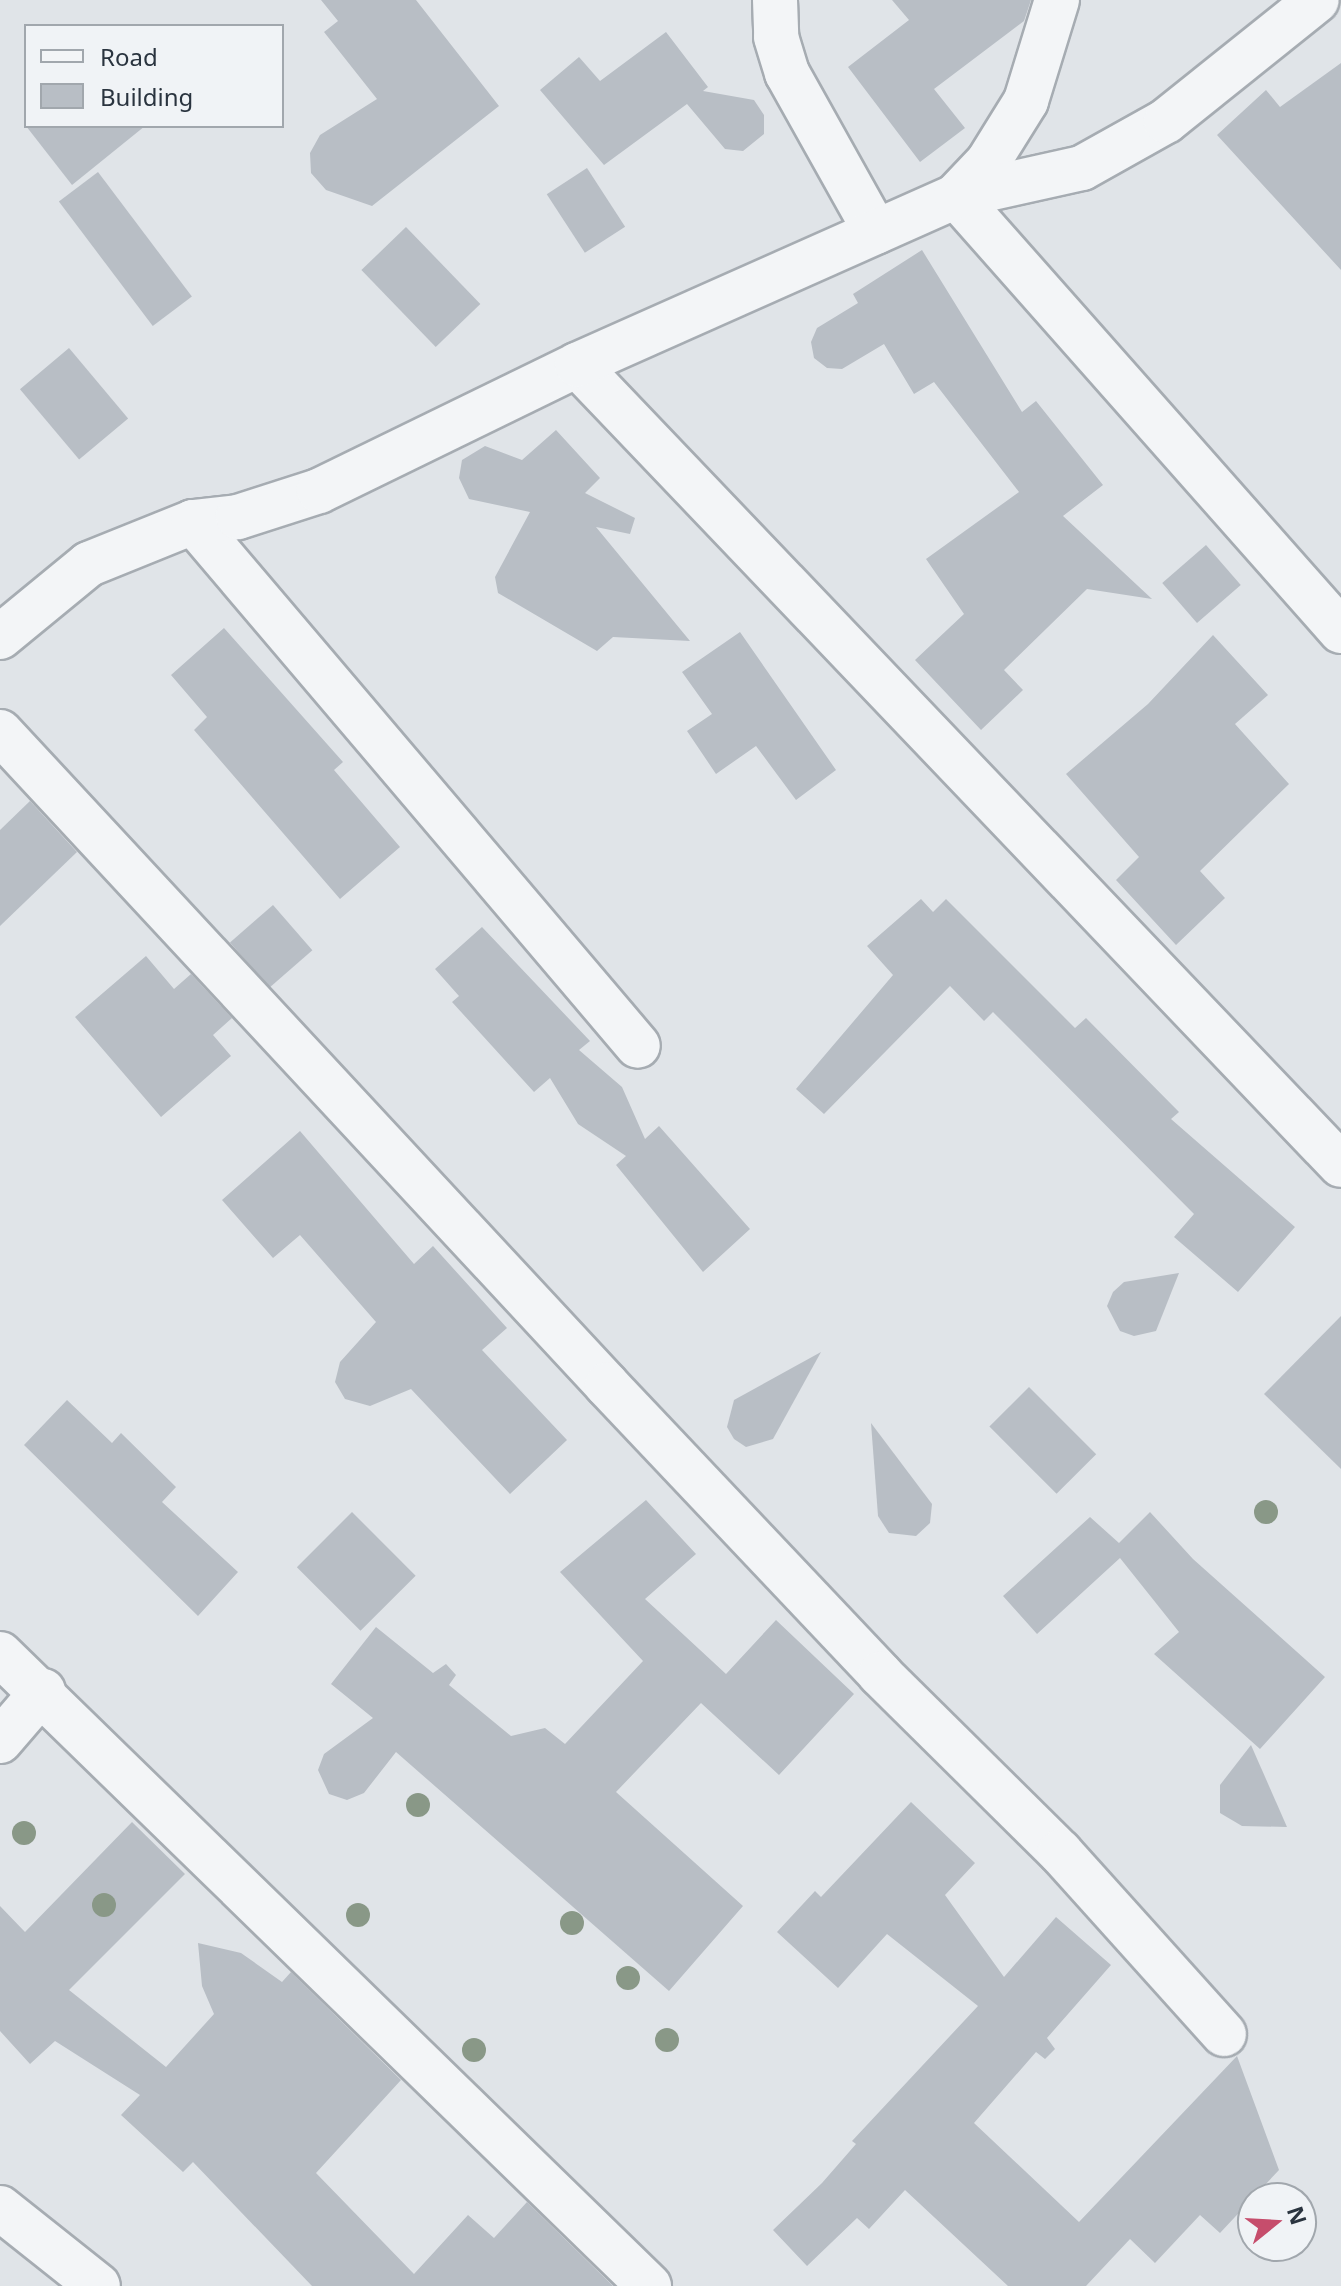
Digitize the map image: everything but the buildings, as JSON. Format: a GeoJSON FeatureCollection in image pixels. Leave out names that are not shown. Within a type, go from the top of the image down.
{"type":"FeatureCollection","features":[{"type":"Feature","properties":{"kind":"street"},"geometry":{"type":"LineString","coordinates":[[775,0],[776,37],[787,73],[876,232]]}},
{"type":"Feature","properties":{"kind":"street"},"geometry":{"type":"LineString","coordinates":[[956,196],[988,162],[1026,101],[1057,0]]}},
{"type":"Feature","properties":{"kind":"street"},"geometry":{"type":"LineString","coordinates":[[0,637],[89,564],[193,522],[238,517],[319,491],[577,365],[956,196],[1082,168],[1166,121],[1317,0]]}},
{"type":"Feature","properties":{"kind":"street"},"geometry":{"type":"LineString","coordinates":[[956,196],[1341,631]]}},
{"type":"Feature","properties":{"kind":"street"},"geometry":{"type":"LineString","coordinates":[[577,365],[1341,1165]]}},
{"type":"Feature","properties":{"kind":"street"},"geometry":{"type":"LineString","coordinates":[[193,522],[638,1046]]}},
{"type":"Feature","properties":{"kind":"street"},"geometry":{"type":"LineString","coordinates":[[0,732],[880,1674],[1060,1852],[1224,2034]]}},
{"type":"Feature","properties":{"kind":"street"},"geometry":{"type":"LineString","coordinates":[[0,1654],[43,1691],[649,2286]]}},
{"type":"Feature","properties":{"kind":"street"},"geometry":{"type":"LineString","coordinates":[[0,1741],[43,1691]]}},
{"type":"Feature","properties":{"kind":"street"},"geometry":{"type":"LineString","coordinates":[[0,2208],[98,2286]]}}]}
